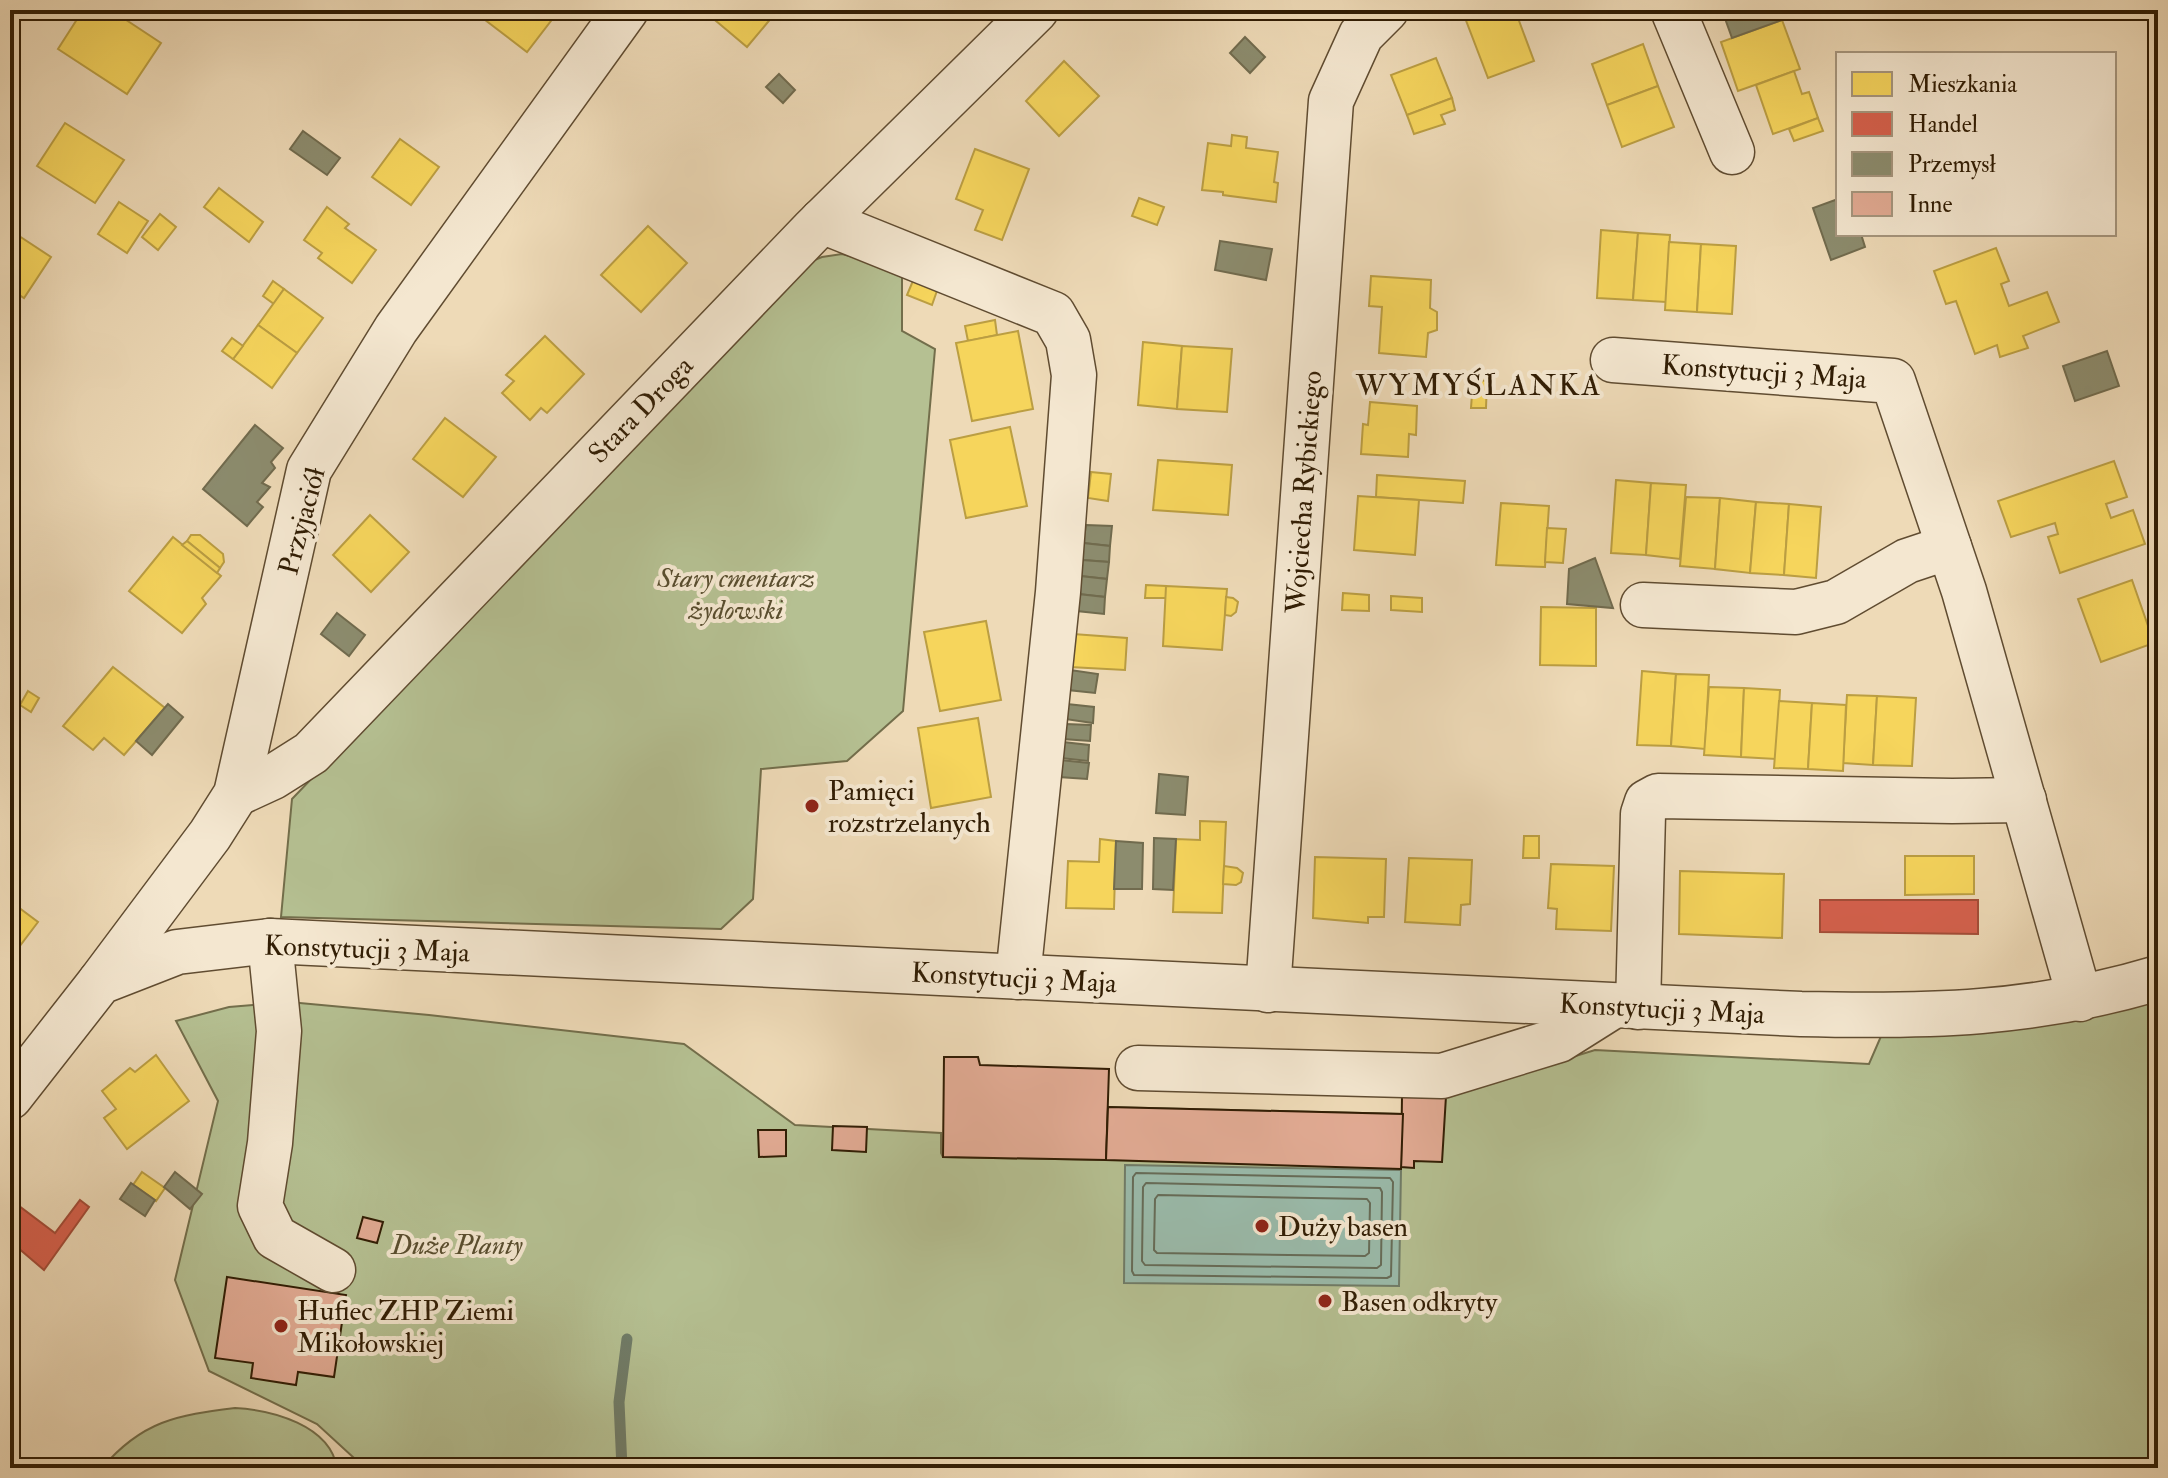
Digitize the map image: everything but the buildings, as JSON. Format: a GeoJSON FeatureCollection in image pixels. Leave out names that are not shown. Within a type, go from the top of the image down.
{"type":"FeatureCollection","features":[{"type":"Feature","properties":{"kind":"street","name":"Przyjaciół"},"geometry":{"type":"LineString","coordinates":[[100,982],[210,835],[236,794],[309,470],[396,329],[626,10]]}},
{"type":"Feature","properties":{"kind":"street","name":"Stara Droga"},"geometry":{"type":"LineString","coordinates":[[236,794],[273,777],[311,753],[822,221],[1036,10]]}},
{"type":"Feature","properties":{"kind":"street","name":"Wojciecha Rybickiego"},"geometry":{"type":"LineString","coordinates":[[1268,990],[1331,101],[1361,35],[1386,10]]}},
{"type":"Feature","properties":{"kind":"street"},"geometry":{"type":"LineString","coordinates":[[1673,10],[1732,152]]}},
{"type":"Feature","properties":{"kind":"street"},"geometry":{"type":"LineString","coordinates":[[822,221],[1053,314],[1068,340],[1074,375],[1058,592],[1018,977]]}},
{"type":"Feature","properties":{"kind":"street","name":"Konstytucji 3 Maja"},"geometry":{"type":"LineString","coordinates":[[1613,360],[1893,381],[1964,591],[2080,999]]}},
{"type":"Feature","properties":{"kind":"street"},"geometry":{"type":"LineString","coordinates":[[1643,605],[1796,612],[1836,602],[1907,561],[1949,547]]}},
{"type":"Feature","properties":{"kind":"street"},"geometry":{"type":"LineString","coordinates":[[1138,1068],[1442,1076],[1559,1040],[1626,1006],[1643,814],[1647,802],[1658,796],[2024,800]]}},
{"type":"Feature","properties":{"kind":"street"},"geometry":{"type":"LineString","coordinates":[[270,941],[279,1031],[270,1143],[260,1206],[275,1237],[333,1270]]}},
{"type":"Feature","properties":{"kind":"street","name":"Konstytucji 3 Maja"},"geometry":{"type":"LineString","coordinates":[[100,982],[177,952],[270,941],[1801,1014],[1935,1016],[2010,1010],[2080,999],[2158,978]]}},
{"type":"Feature","properties":{"kind":"street"},"geometry":{"type":"LineString","coordinates":[[10,1097],[100,982]]}},
{"type":"Feature","properties":{"kind":"green space","name":"Stary cmentarz żydowski"},"geometry":{"type":"Polygon","coordinates":[[[842,254],[902,270],[902,331],[935,349],[903,711],[847,761],[761,769],[753,899],[721,929],[281,917],[292,799],[807,263],[842,254]]]}},
{"type":"Feature","properties":{"kind":"green space","name":"Duże Planty"},"geometry":{"type":"Polygon","coordinates":[[[2158,996],[2158,1468],[355,1468],[354,1458],[317,1424],[209,1371],[175,1280],[218,1101],[176,1021],[229,1007],[289,1002],[684,1044],[795,1125],[941,1133],[943,1157],[1106,1160],[1108,1107],[1403,1114],[1446,1096],[1595,1050],[1869,1064],[1882,1034],[2158,996]]]}},
{"type":"Feature","properties":{"kind":"green space"},"geometry":{"type":"Polygon","coordinates":[[[235,1408],[266,1412],[311,1431],[332,1453],[337,1468],[102,1468],[146,1430],[178,1418],[235,1408]]]}},
{"type":"Feature","properties":{"kind":"water","name":"Duży basen"},"geometry":{"type":"Polygon","coordinates":[[[1125,1165],[1401,1170],[1399,1286],[1124,1283],[1125,1165]]]}},
{"type":"Feature","properties":{"kind":"waterway"},"geometry":{"type":"LineString","coordinates":[[622,1468],[619,1402],[627,1339]]}},
{"type":"Feature","properties":{"kind":"place","name":"Pamięci rozstrzelanych"},"geometry":{"type":"Point","coordinates":[812,806]}},
{"type":"Feature","properties":{"kind":"place","name":"Duży basen"},"geometry":{"type":"Point","coordinates":[1262,1226]}},
{"type":"Feature","properties":{"kind":"place","name":"Basen odkryty"},"geometry":{"type":"Point","coordinates":[1325,1301]}},
{"type":"Feature","properties":{"kind":"place","name":"Hufiec ZHP Ziemi Mikołowskiej"},"geometry":{"type":"Point","coordinates":[281,1326]}},
{"type":"Feature","properties":{"kind":"district","name":"WYMYŚLANKA"},"geometry":{"type":"Point","coordinates":[1479,385]}}]}
